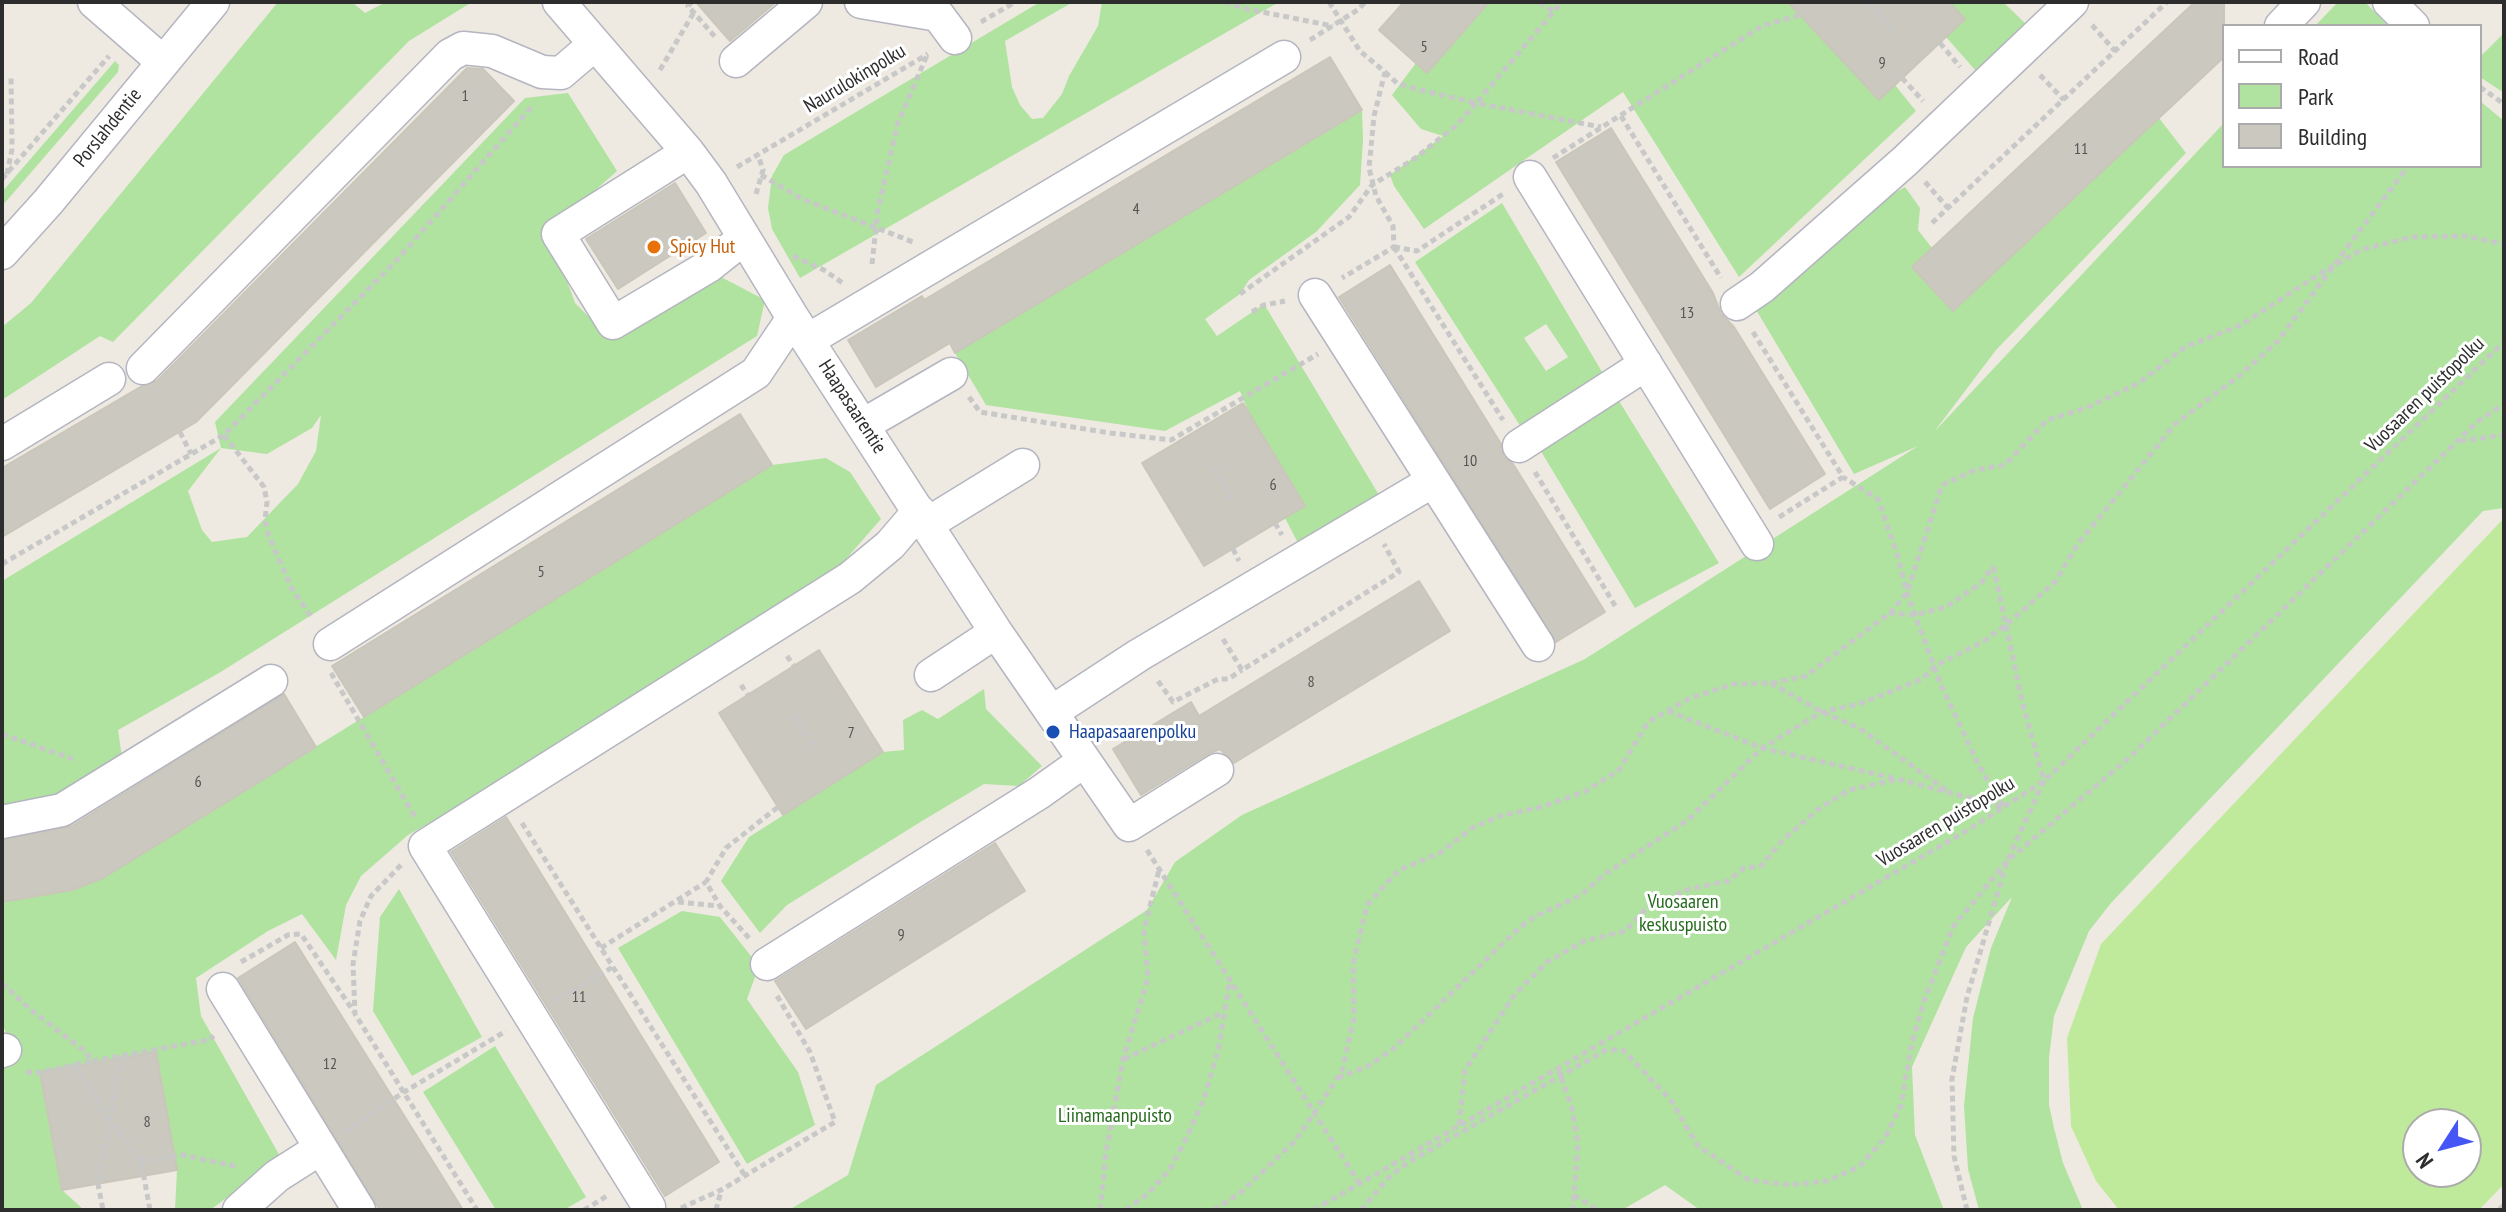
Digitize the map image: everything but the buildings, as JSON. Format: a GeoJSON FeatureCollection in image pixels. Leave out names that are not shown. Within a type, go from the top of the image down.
{"type":"FeatureCollection","features":[{"type":"Feature","properties":{"kind":"street"},"geometry":{"type":"LineString","coordinates":[[94,2],[163,62]]}},
{"type":"Feature","properties":{"kind":"street","name":"Porslahdentie"},"geometry":{"type":"LineString","coordinates":[[2,253],[213,2]]}},
{"type":"Feature","properties":{"kind":"street","name":"Haapasaarentie"},"geometry":{"type":"LineString","coordinates":[[559,2],[711,183],[996,632],[1129,825]]}},
{"type":"Feature","properties":{"kind":"street"},"geometry":{"type":"LineString","coordinates":[[736,61],[806,2]]}},
{"type":"Feature","properties":{"kind":"street"},"geometry":{"type":"LineString","coordinates":[[861,2],[938,15],[955,38]]}},
{"type":"Feature","properties":{"kind":"street"},"geometry":{"type":"LineString","coordinates":[[1738,315],[1762,287],[1905,161],[2072,2]]}},
{"type":"Feature","properties":{"kind":"street"},"geometry":{"type":"LineString","coordinates":[[2283,24],[2304,2]]}},
{"type":"Feature","properties":{"kind":"street"},"geometry":{"type":"LineString","coordinates":[[2389,2],[2411,24]]}},
{"type":"Feature","properties":{"kind":"street"},"geometry":{"type":"LineString","coordinates":[[143,368],[450,55],[463,48],[492,51],[542,72],[561,73],[595,44]]}},
{"type":"Feature","properties":{"kind":"street"},"geometry":{"type":"LineString","coordinates":[[330,644],[756,373],[801,329],[870,303],[1284,57]]}},
{"type":"Feature","properties":{"kind":"street"},"geometry":{"type":"LineString","coordinates":[[688,152],[558,234],[613,323],[709,266],[744,238]]}},
{"type":"Feature","properties":{"kind":"street"},"geometry":{"type":"LineString","coordinates":[[1530,177],[1658,365],[1754,539]]}},
{"type":"Feature","properties":{"kind":"street"},"geometry":{"type":"LineString","coordinates":[[1315,295],[1538,645]]}},
{"type":"Feature","properties":{"kind":"street"},"geometry":{"type":"LineString","coordinates":[[1519,446],[1658,365]]}},
{"type":"Feature","properties":{"kind":"street"},"geometry":{"type":"LineString","coordinates":[[863,425],[951,374]]}},
{"type":"Feature","properties":{"kind":"street"},"geometry":{"type":"LineString","coordinates":[[2,444],[109,379]]}},
{"type":"Feature","properties":{"kind":"street"},"geometry":{"type":"LineString","coordinates":[[663,1208],[530,1016],[425,846],[850,578],[923,518],[1023,465]]}},
{"type":"Feature","properties":{"kind":"street"},"geometry":{"type":"LineString","coordinates":[[1052,712],[1139,655],[1433,481]]}},
{"type":"Feature","properties":{"kind":"street"},"geometry":{"type":"LineString","coordinates":[[931,675],[996,632]]}},
{"type":"Feature","properties":{"kind":"street"},"geometry":{"type":"LineString","coordinates":[[2,822],[62,810],[271,681]]}},
{"type":"Feature","properties":{"kind":"street"},"geometry":{"type":"LineString","coordinates":[[764,954],[1039,793],[1084,761]]}},
{"type":"Feature","properties":{"kind":"street"},"geometry":{"type":"LineString","coordinates":[[1129,825],[1217,770]]}},
{"type":"Feature","properties":{"kind":"street"},"geometry":{"type":"LineString","coordinates":[[223,989],[359,1210]]}},
{"type":"Feature","properties":{"kind":"street"},"geometry":{"type":"LineString","coordinates":[[239,1210],[277,1176],[321,1148]]}},
{"type":"Feature","properties":{"kind":"path"},"geometry":{"type":"LineString","coordinates":[[692,2],[688,6],[736,61]]}},
{"type":"Feature","properties":{"kind":"path","name":"Naurulokinpolku"},"geometry":{"type":"LineString","coordinates":[[711,183],[1015,2]]}},
{"type":"Feature","properties":{"kind":"path"},"geometry":{"type":"LineString","coordinates":[[1225,2],[1333,26]]}},
{"type":"Feature","properties":{"kind":"path"},"geometry":{"type":"LineString","coordinates":[[1329,2],[1360,51],[1397,83],[1476,103],[1601,127]]}},
{"type":"Feature","properties":{"kind":"path"},"geometry":{"type":"LineString","coordinates":[[1284,57],[1340,22],[1365,2]]}},
{"type":"Feature","properties":{"kind":"path"},"geometry":{"type":"LineString","coordinates":[[1539,2],[1554,12]]}},
{"type":"Feature","properties":{"kind":"path"},"geometry":{"type":"LineString","coordinates":[[1240,294],[1349,217],[1372,185],[1414,159],[1457,125],[1562,2]]}},
{"type":"Feature","properties":{"kind":"path"},"geometry":{"type":"LineString","coordinates":[[1869,2],[1894,31]]}},
{"type":"Feature","properties":{"kind":"path"},"geometry":{"type":"LineString","coordinates":[[1932,223],[2167,2]]}},
{"type":"Feature","properties":{"kind":"path"},"geometry":{"type":"LineString","coordinates":[[654,81],[694,12]]}},
{"type":"Feature","properties":{"kind":"path"},"geometry":{"type":"LineString","coordinates":[[1252,312],[1264,305],[1315,295],[1394,247],[1417,251],[1530,177],[1553,158],[1762,26],[1800,15]]}},
{"type":"Feature","properties":{"kind":"path"},"geometry":{"type":"LineString","coordinates":[[870,303],[876,226],[898,123],[928,54]]}},
{"type":"Feature","properties":{"kind":"path"},"geometry":{"type":"LineString","coordinates":[[4,177],[110,55]]}},
{"type":"Feature","properties":{"kind":"path"},"geometry":{"type":"LineString","coordinates":[[1385,72],[1374,116],[1369,168],[1372,185],[1393,226],[1394,247]]}},
{"type":"Feature","properties":{"kind":"path"},"geometry":{"type":"LineString","coordinates":[[2,564],[224,435],[395,262],[561,73]]}},
{"type":"Feature","properties":{"kind":"path"},"geometry":{"type":"LineString","coordinates":[[4,177],[12,149],[11,77]]}},
{"type":"Feature","properties":{"kind":"path"},"geometry":{"type":"LineString","coordinates":[[2482,88],[2504,104]]}},
{"type":"Feature","properties":{"kind":"path"},"geometry":{"type":"LineString","coordinates":[[1621,116],[1738,315],[1843,477],[1878,499],[1907,593],[1941,685],[1979,766],[2004,807]]}},
{"type":"Feature","properties":{"kind":"path"},"geometry":{"type":"LineString","coordinates":[[1337,1078],[1370,1065],[1394,1048],[1526,923],[1581,895],[1605,874],[1688,820],[1762,748],[1822,712],[1859,704],[1922,679],[1935,666],[1984,641],[2007,624],[2055,582],[2077,545],[2175,424],[2239,376],[2277,342],[2339,263],[2407,168]]}},
{"type":"Feature","properties":{"kind":"path"},"geometry":{"type":"LineString","coordinates":[[761,175],[802,199],[948,257]]}},
{"type":"Feature","properties":{"kind":"path"},"geometry":{"type":"LineString","coordinates":[[1214,1210],[1240,1193],[1296,1140],[1342,1071],[1354,1018],[1353,964],[1367,905],[1399,870],[1440,853],[1472,828],[1500,816],[1541,807],[1584,792],[1619,770],[1648,722],[1690,698],[1734,684],[1771,683],[1806,676],[1889,613],[1907,593],[1942,485],[1975,470],[2005,465],[2047,420],[2086,408],[2139,383],[2185,347],[2241,325],[2361,250],[2411,237],[2465,236],[2504,244]]}},
{"type":"Feature","properties":{"kind":"path"},"geometry":{"type":"LineString","coordinates":[[783,249],[824,270],[870,303]]}},
{"type":"Feature","properties":{"kind":"path"},"geometry":{"type":"LineString","coordinates":[[951,374],[980,412],[1171,440],[1191,432],[1343,338]]}},
{"type":"Feature","properties":{"kind":"path","name":"Vuosaaren puistopolku"},"geometry":{"type":"LineString","coordinates":[[1314,1210],[2044,781],[2504,342]]}},
{"type":"Feature","properties":{"kind":"path"},"geometry":{"type":"LineString","coordinates":[[1361,1210],[1391,1175],[1409,1162],[1606,1050],[1623,1050],[1670,1099],[1698,1146],[1720,1164],[1749,1180],[1791,1185],[1826,1181],[1859,1167],[1885,1138],[1901,1105],[1912,1043],[1924,1001],[1953,927],[2007,861],[2130,757],[2477,422],[2504,404]]}},
{"type":"Feature","properties":{"kind":"path"},"geometry":{"type":"LineString","coordinates":[[180,432],[191,454]]}},
{"type":"Feature","properties":{"kind":"path"},"geometry":{"type":"LineString","coordinates":[[224,435],[264,487],[268,534],[291,587],[330,644],[325,663],[419,825],[425,846],[394,871],[371,896],[360,921],[353,964],[355,1014]]}},
{"type":"Feature","properties":{"kind":"path"},"geometry":{"type":"LineString","coordinates":[[2459,441],[2504,435]]}},
{"type":"Feature","properties":{"kind":"path"},"geometry":{"type":"LineString","coordinates":[[1214,468],[1233,501]]}},
{"type":"Feature","properties":{"kind":"path"},"geometry":{"type":"LineString","coordinates":[[1754,539],[1843,477]]}},
{"type":"Feature","properties":{"kind":"path"},"geometry":{"type":"LineString","coordinates":[[1139,655],[1173,702],[1218,679],[1228,679],[1399,572],[1369,519]]}},
{"type":"Feature","properties":{"kind":"path"},"geometry":{"type":"LineString","coordinates":[[1889,613],[1915,615],[1946,607],[1981,583],[1993,565],[2023,705],[2044,781],[2007,861],[1967,997],[1952,1079],[1954,1156],[1967,1210]]}},
{"type":"Feature","properties":{"kind":"path"},"geometry":{"type":"LineString","coordinates":[[1207,615],[1242,670]]}},
{"type":"Feature","properties":{"kind":"path"},"geometry":{"type":"LineString","coordinates":[[1771,683],[1822,712],[1859,728],[1950,793]]}},
{"type":"Feature","properties":{"kind":"path"},"geometry":{"type":"LineString","coordinates":[[1668,711],[1762,748],[2004,807]]}},
{"type":"Feature","properties":{"kind":"path"},"geometry":{"type":"LineString","coordinates":[[793,715],[814,747]]}},
{"type":"Feature","properties":{"kind":"path"},"geometry":{"type":"LineString","coordinates":[[2,734],[73,759]]}},
{"type":"Feature","properties":{"kind":"path"},"geometry":{"type":"LineString","coordinates":[[1459,1126],[1465,1070],[1515,994],[1547,962],[1584,941],[1625,931],[1649,906],[1689,889],[1728,881],[1744,868],[1761,866],[1782,841],[1817,810],[1849,790],[1898,779]]}},
{"type":"Feature","properties":{"kind":"path"},"geometry":{"type":"LineString","coordinates":[[504,795],[745,1176]]}},
{"type":"Feature","properties":{"kind":"path"},"geometry":{"type":"LineString","coordinates":[[601,948],[706,882],[726,848],[778,807]]}},
{"type":"Feature","properties":{"kind":"path"},"geometry":{"type":"LineString","coordinates":[[1129,825],[1359,1183]]}},
{"type":"Feature","properties":{"kind":"path"},"geometry":{"type":"LineString","coordinates":[[1100,1210],[1106,1153],[1123,1059],[1148,978],[1144,930],[1159,869]]}},
{"type":"Feature","properties":{"kind":"path"},"geometry":{"type":"LineString","coordinates":[[663,1208],[721,1190],[835,1122],[810,1052],[769,981],[764,954],[720,906],[706,882]]}},
{"type":"Feature","properties":{"kind":"path"},"geometry":{"type":"LineString","coordinates":[[678,902],[720,906]]}},
{"type":"Feature","properties":{"kind":"path"},"geometry":{"type":"LineString","coordinates":[[223,989],[232,968],[288,935],[301,934],[355,1014],[477,1210]]}},
{"type":"Feature","properties":{"kind":"path"},"geometry":{"type":"LineString","coordinates":[[321,1148],[404,1092],[613,967]]}},
{"type":"Feature","properties":{"kind":"path"},"geometry":{"type":"LineString","coordinates":[[1126,1210],[1149,1193],[1170,1169],[1186,1139],[1204,1098],[1218,1051],[1230,979]]}},
{"type":"Feature","properties":{"kind":"path"},"geometry":{"type":"LineString","coordinates":[[2,983],[31,1010],[86,1052],[92,1061]]}},
{"type":"Feature","properties":{"kind":"path"},"geometry":{"type":"LineString","coordinates":[[1123,1059],[1225,1012]]}},
{"type":"Feature","properties":{"kind":"path"},"geometry":{"type":"LineString","coordinates":[[10,1058],[36,1073],[208,1040],[242,1019]]}},
{"type":"Feature","properties":{"kind":"path"},"geometry":{"type":"LineString","coordinates":[[103,1210],[98,1184],[122,1056]]}},
{"type":"Feature","properties":{"kind":"path"},"geometry":{"type":"LineString","coordinates":[[74,1065],[141,1161],[150,1210]]}},
{"type":"Feature","properties":{"kind":"path"},"geometry":{"type":"LineString","coordinates":[[1558,1068],[1572,1108],[1578,1144],[1573,1210]]}},
{"type":"Feature","properties":{"kind":"path"},"geometry":{"type":"LineString","coordinates":[[141,1161],[183,1155],[277,1176]]}},
{"type":"Feature","properties":{"kind":"path"},"geometry":{"type":"LineString","coordinates":[[716,1210],[721,1190]]}},
{"type":"Feature","properties":{"kind":"path"},"geometry":{"type":"LineString","coordinates":[[1574,1195],[1598,1210]]}},
{"type":"Feature","properties":{"kind":"path"},"geometry":{"type":"LineString","coordinates":[[2499,1210],[2504,1205]]}},
{"type":"Feature","properties":{"kind":"green space"},"geometry":{"type":"Polygon","coordinates":[[[278,2],[352,2],[365,13],[386,2],[472,2],[409,41],[113,342],[100,336],[2,400],[2,327],[31,303],[278,2]]]}},
{"type":"Feature","properties":{"kind":"green space"},"geometry":{"type":"Polygon","coordinates":[[[1040,2],[1073,2],[1005,41],[1012,87],[1020,105],[1032,119],[1043,118],[1062,94],[1098,26],[1102,2],[1279,2],[800,278],[772,229],[768,208],[772,176],[784,155],[1040,2]]]}},
{"type":"Feature","properties":{"kind":"green space"},"geometry":{"type":"Polygon","coordinates":[[[1489,2],[1807,2],[1797,12],[1878,99],[1895,85],[1916,111],[1739,277],[1623,92],[1424,229],[1394,186],[1390,175],[1443,136],[1421,129],[1392,95],[1416,63],[1428,72],[1489,2]]]}},
{"type":"Feature","properties":{"kind":"green space"},"geometry":{"type":"Polygon","coordinates":[[[1949,2],[2003,2],[2027,25],[1976,71],[1946,37],[1965,19],[1949,2]]]}},
{"type":"Feature","properties":{"kind":"green space"},"geometry":{"type":"Polygon","coordinates":[[[2338,2],[2365,2],[2386,24],[2317,24],[2338,2]]]}},
{"type":"Feature","properties":{"kind":"green space"},"geometry":{"type":"Polygon","coordinates":[[[2504,33],[2504,93],[2482,78],[2482,55],[2504,33]]]}},
{"type":"Feature","properties":{"kind":"green space"},"geometry":{"type":"Polygon","coordinates":[[[115,61],[119,65],[118,72],[2,206],[2,192],[115,61]]]}},
{"type":"Feature","properties":{"kind":"green space"},"geometry":{"type":"Polygon","coordinates":[[[568,93],[617,171],[549,231],[575,303],[606,334],[721,277],[765,300],[757,336],[219,673],[118,730],[122,757],[63,797],[2,809],[2,581],[221,448],[215,422],[525,98],[568,93]],[[321,415],[312,428],[267,454],[221,448],[188,491],[202,530],[212,542],[247,537],[298,484],[316,451],[321,415]]]}},
{"type":"Feature","properties":{"kind":"green space","name":"Vuosaaren keskuspuisto"},"geometry":{"type":"Polygon","coordinates":[[[2482,103],[2504,121],[2504,508],[2483,511],[2111,903],[2089,931],[2054,1016],[2049,1058],[2049,1105],[2054,1128],[2063,1163],[2083,1210],[1979,1210],[1968,1169],[1964,1106],[1973,1018],[1991,948],[2012,897],[1966,947],[1912,1067],[1915,1135],[1944,1210],[1700,1210],[1665,1185],[1622,1210],[789,1210],[848,1175],[876,1085],[1147,910],[1175,862],[1242,815],[1585,659],[1918,446],[1854,474],[1755,308],[1886,198],[1905,187],[1920,208],[1918,230],[1932,248],[1912,267],[2159,118],[2186,153],[1996,350],[1934,432],[2222,125],[2222,168],[2482,168],[2482,103]]]}},
{"type":"Feature","properties":{"kind":"green space"},"geometry":{"type":"Polygon","coordinates":[[[1362,110],[1360,185],[1316,232],[1249,280],[1240,294],[1205,319],[1217,336],[1264,304],[1379,495],[1298,543],[1285,518],[1305,505],[1249,413],[1240,391],[1165,431],[986,405],[955,353],[1362,110]]]}},
{"type":"Feature","properties":{"kind":"green space"},"geometry":{"type":"Polygon","coordinates":[[[1502,203],[1605,377],[1521,427],[1415,262],[1502,203]],[[1546,324],[1524,338],[1546,371],[1568,357],[1546,324]]]}},
{"type":"Feature","properties":{"kind":"green space"},"geometry":{"type":"Polygon","coordinates":[[[1619,401],[1719,563],[1635,608],[1539,448],[1619,401]]]}},
{"type":"Feature","properties":{"kind":"green space"},"geometry":{"type":"Polygon","coordinates":[[[826,458],[850,472],[881,519],[832,575],[559,749],[408,835],[361,876],[346,905],[336,960],[302,914],[268,931],[196,978],[201,1016],[281,1158],[210,1210],[175,1210],[177,1170],[156,1052],[40,1073],[62,1190],[84,1210],[2,1210],[2,1040],[8,1037],[2,1024],[2,902],[72,890],[103,878],[772,465],[826,458]]]}},
{"type":"Feature","properties":{"kind":"green space"},"geometry":{"type":"Polygon","coordinates":[[[2504,518],[2504,1184],[2479,1210],[2119,1210],[2096,1181],[2071,1126],[2067,1038],[2101,944],[2504,518]]]}},
{"type":"Feature","properties":{"kind":"green space"},"geometry":{"type":"Polygon","coordinates":[[[984,689],[986,709],[1042,766],[1019,786],[984,784],[787,905],[760,933],[721,881],[749,837],[883,752],[904,750],[903,720],[922,710],[938,719],[984,689]]]}},
{"type":"Feature","properties":{"kind":"green space"},"geometry":{"type":"Polygon","coordinates":[[[399,889],[482,1037],[412,1076],[373,1011],[380,917],[399,889]]]}},
{"type":"Feature","properties":{"kind":"green space"},"geometry":{"type":"Polygon","coordinates":[[[682,911],[720,917],[759,966],[747,999],[798,1072],[815,1125],[747,1164],[618,948],[682,911]]]}},
{"type":"Feature","properties":{"kind":"green space"},"geometry":{"type":"Polygon","coordinates":[[[495,1046],[586,1197],[564,1210],[496,1210],[423,1092],[495,1046]]]}},
{"type":"Feature","properties":{"kind":"place","name":"Spicy Hut"},"geometry":{"type":"Point","coordinates":[654,247]}},
{"type":"Feature","properties":{"kind":"place","name":"Haapasaarenpolku"},"geometry":{"type":"Point","coordinates":[1053,732]}},
{"type":"Feature","properties":{"kind":"park label","name":"Liinamaanpuisto"},"geometry":{"type":"Point","coordinates":[1115,1116]}}]}
